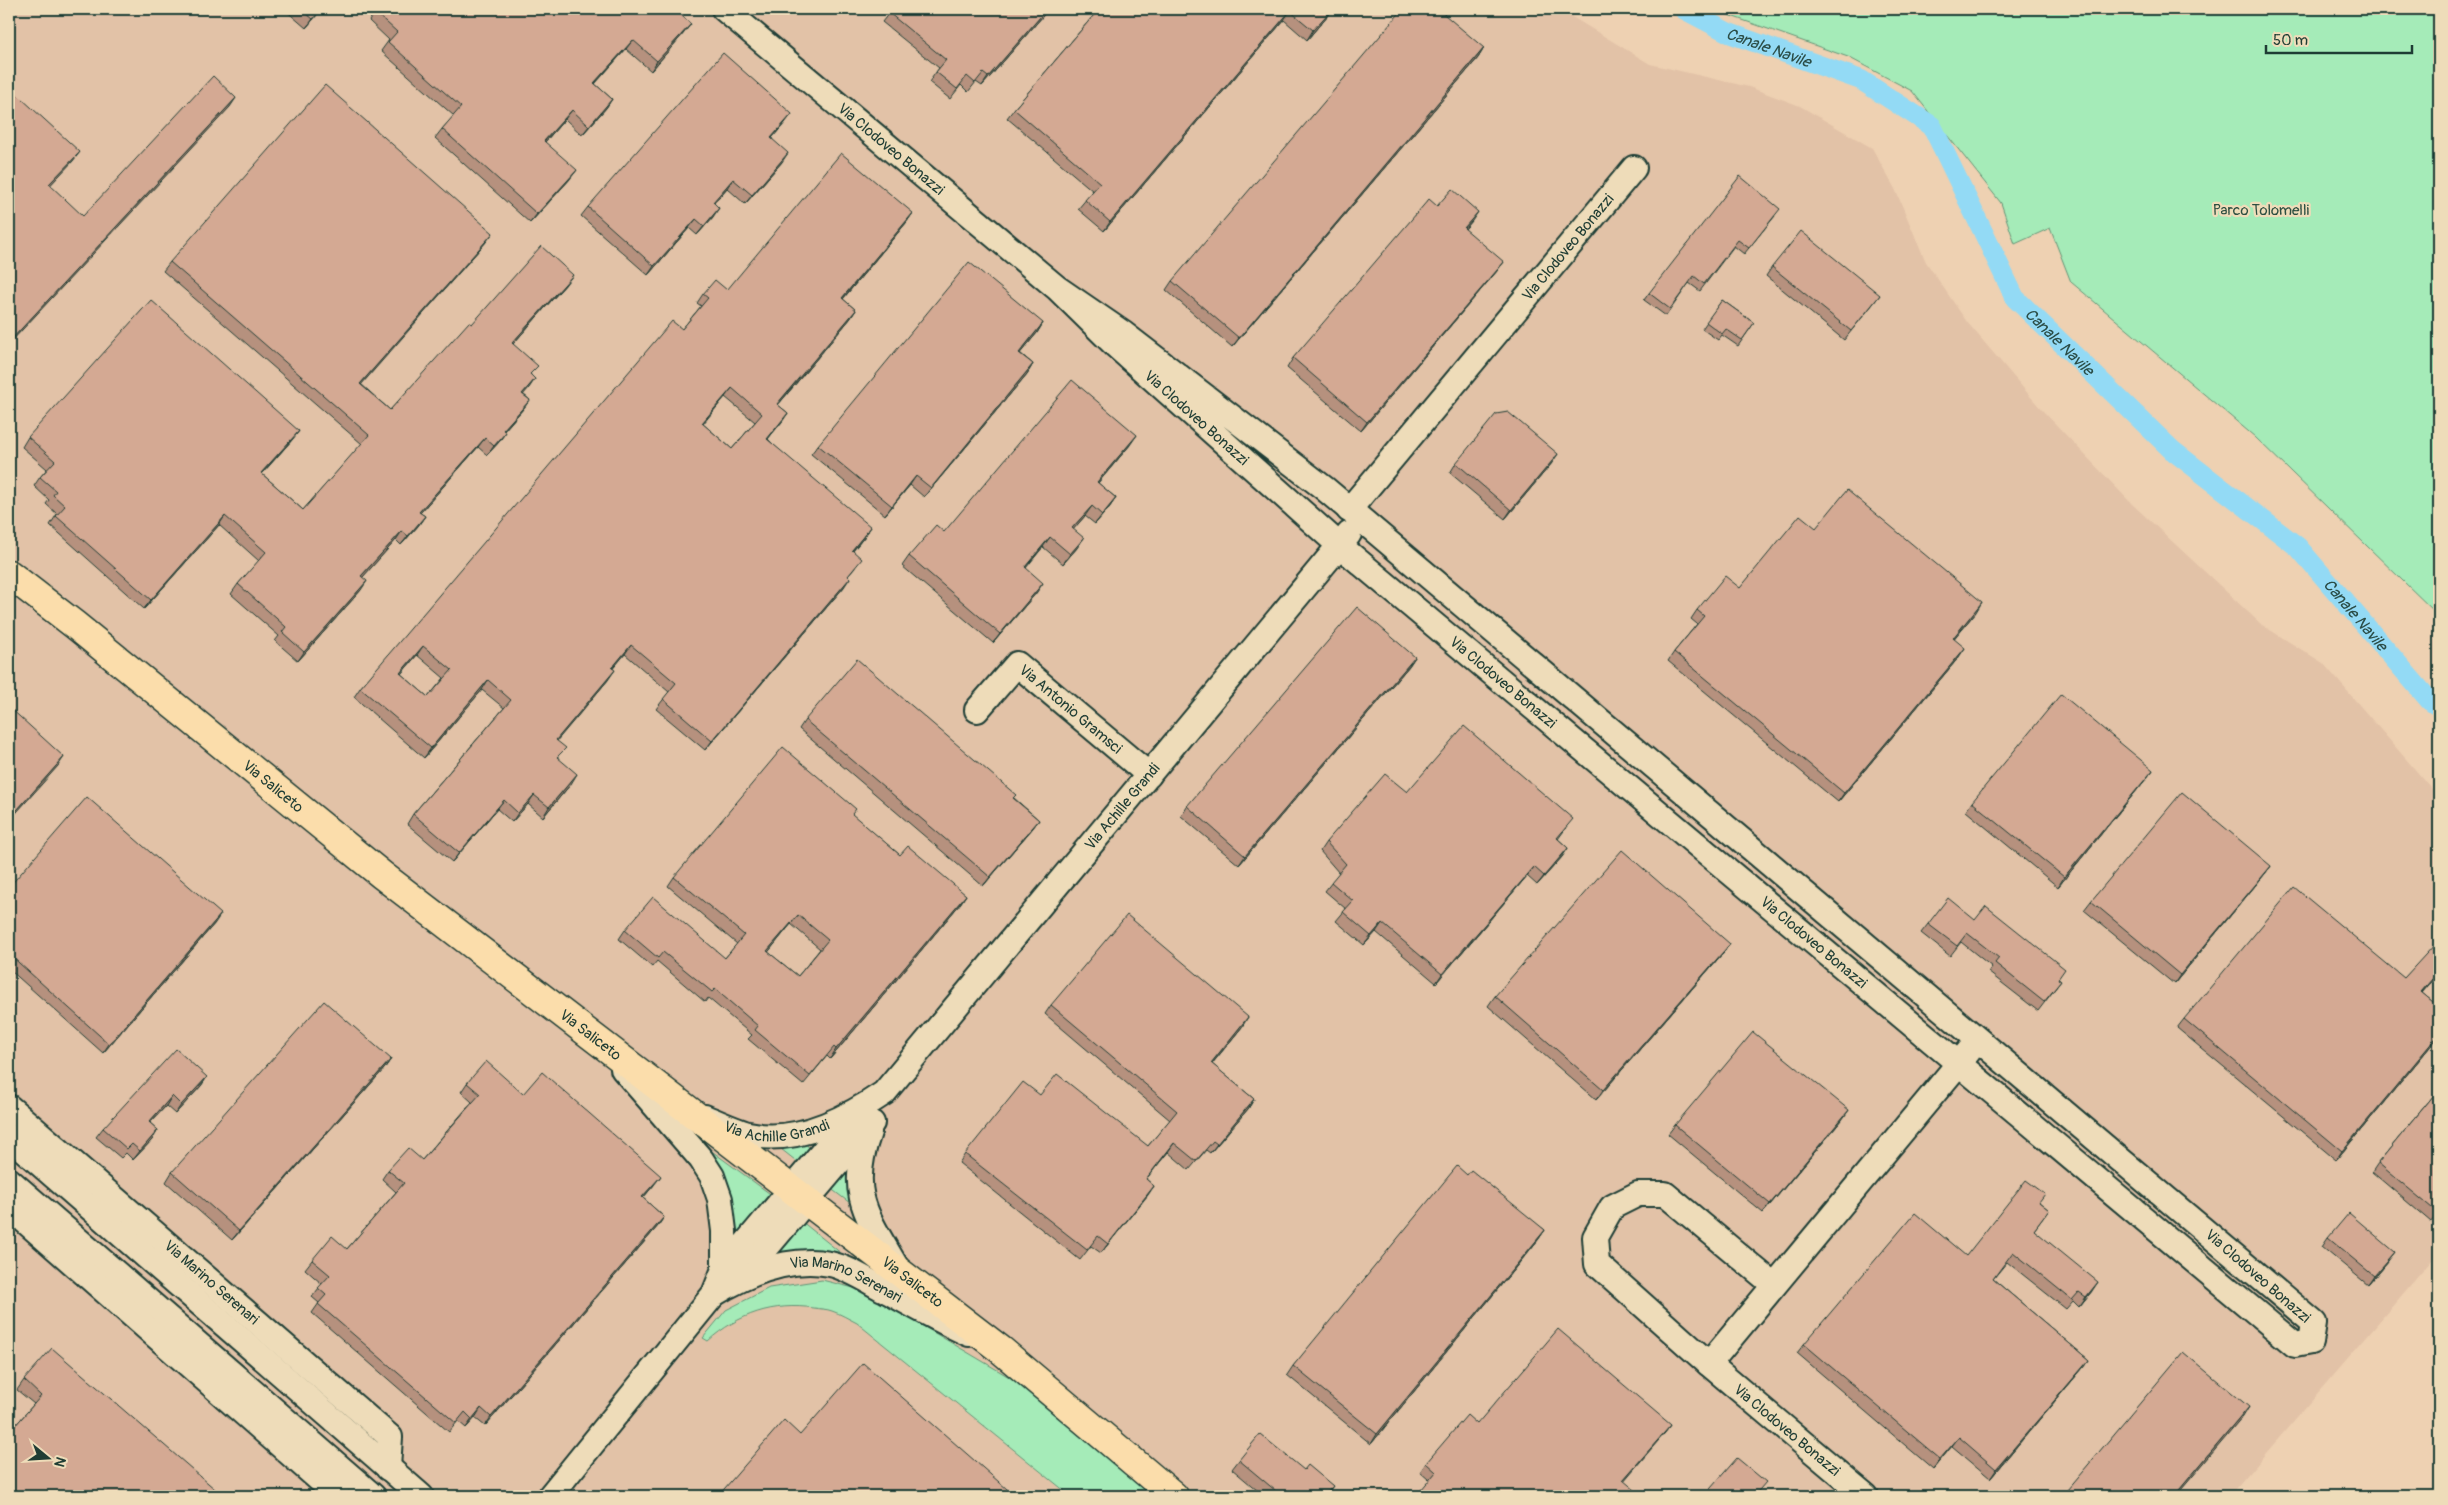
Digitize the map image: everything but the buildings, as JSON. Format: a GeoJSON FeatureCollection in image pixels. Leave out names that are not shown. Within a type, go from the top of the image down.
{"type":"FeatureCollection","features":[{"type":"Feature","properties":{"kind":"main road","name":"Via Saliceto"},"geometry":{"type":"LineString","coordinates":[[9,574],[75,624],[382,875],[801,1194],[1001,1350],[1174,1496]]}},
{"type":"Feature","properties":{"kind":"street","name":"Via Clodoveo Bonazzi"},"geometry":{"type":"LineString","coordinates":[[724,9],[1057,288],[1114,345],[1339,545],[2295,1345],[2311,1342],[2314,1323],[1324,488],[1124,334],[1057,288]]}},
{"type":"Feature","properties":{"kind":"street","name":"Via Clodoveo Bonazzi"},"geometry":{"type":"LineString","coordinates":[[1355,515],[1634,168]]}},
{"type":"Feature","properties":{"kind":"street","name":"Via Achille Grandi"},"geometry":{"type":"LineString","coordinates":[[801,1194],[1339,545],[1355,515]]}},
{"type":"Feature","properties":{"kind":"street","name":"Via Antonio Gramsci"},"geometry":{"type":"LineString","coordinates":[[977,710],[1017,664],[1149,775]]}},
{"type":"Feature","properties":{"kind":"street"},"geometry":{"type":"LineString","coordinates":[[594,1036],[701,1159],[712,1176],[720,1199],[732,1273]]}},
{"type":"Feature","properties":{"kind":"street"},"geometry":{"type":"LineString","coordinates":[[1708,1364],[1978,1040]]}},
{"type":"Feature","properties":{"kind":"street","name":"Via Marino Serenari"},"geometry":{"type":"LineString","coordinates":[[9,1107],[50,1158],[165,1273],[421,1496]]}},
{"type":"Feature","properties":{"kind":"street","name":"Via Achille Grandi"},"geometry":{"type":"LineString","coordinates":[[694,1113],[748,1134],[776,1136],[865,1117]]}},
{"type":"Feature","properties":{"kind":"street"},"geometry":{"type":"LineString","coordinates":[[865,1117],[859,1181],[865,1212],[897,1269]]}},
{"type":"Feature","properties":{"kind":"street","name":"Via Marino Serenari"},"geometry":{"type":"LineString","coordinates":[[9,1137],[50,1158],[180,1255],[390,1437],[388,1468]]}},
{"type":"Feature","properties":{"kind":"street"},"geometry":{"type":"LineString","coordinates":[[9,1180],[117,1288],[255,1409],[373,1496]]}},
{"type":"Feature","properties":{"kind":"street","name":"Via Marino Serenari"},"geometry":{"type":"LineString","coordinates":[[550,1496],[714,1294],[801,1194]]}},
{"type":"Feature","properties":{"kind":"street","name":"Via Clodoveo Bonazzi"},"geometry":{"type":"LineString","coordinates":[[1774,1285],[1665,1194],[1638,1194],[1612,1208],[1595,1237],[1597,1264],[1708,1364],[1866,1496]]}},
{"type":"Feature","properties":{"kind":"street"},"geometry":{"type":"LineString","coordinates":[[9,1207],[117,1288]]}},
{"type":"Feature","properties":{"kind":"street"},"geometry":{"type":"LineString","coordinates":[[165,1273],[180,1255]]}},
{"type":"Feature","properties":{"kind":"street","name":"Via Marino Serenari"},"geometry":{"type":"LineString","coordinates":[[732,1273],[795,1263],[830,1264],[859,1276],[941,1321],[1001,1350]]}},
{"type":"Feature","properties":{"kind":"street"},"geometry":{"type":"LineString","coordinates":[[291,1383],[307,1366]]}},
{"type":"Feature","properties":{"kind":"street"},"geometry":{"type":"LineString","coordinates":[[255,1409],[338,1496]]}},
{"type":"Feature","properties":{"kind":"shaded area"},"geometry":{"type":"Polygon","coordinates":[[[9,9],[1559,9],[1650,64],[1749,87],[1800,106],[1872,148],[1895,189],[1926,262],[1967,322],[2042,410],[2132,504],[2262,625],[2323,663],[2439,795],[2439,1252],[2229,1496],[9,1496],[9,9]]]}},
{"type":"Feature","properties":{"kind":"green space","name":"Parco Tolomelli"},"geometry":{"type":"Polygon","coordinates":[[[1711,9],[2439,9],[2439,616],[2255,437],[2071,282],[2050,228],[2015,244],[2001,203],[1912,91],[1848,57],[1711,9]]]}},
{"type":"Feature","properties":{"kind":"green space"},"geometry":{"type":"Polygon","coordinates":[[[698,1141],[773,1196],[733,1244],[698,1141]]]}},
{"type":"Feature","properties":{"kind":"green space"},"geometry":{"type":"Polygon","coordinates":[[[805,1143],[812,1151],[800,1164],[781,1149],[805,1143]]]}},
{"type":"Feature","properties":{"kind":"green space"},"geometry":{"type":"Polygon","coordinates":[[[849,1165],[850,1203],[830,1188],[849,1165]]]}},
{"type":"Feature","properties":{"kind":"green space"},"geometry":{"type":"Polygon","coordinates":[[[801,1221],[847,1258],[778,1255],[777,1250],[801,1221]]]}},
{"type":"Feature","properties":{"kind":"green space"},"geometry":{"type":"Polygon","coordinates":[[[822,1280],[862,1290],[1016,1381],[1156,1496],[1071,1496],[857,1323],[832,1311],[799,1307],[771,1309],[744,1317],[708,1341],[703,1338],[726,1310],[769,1288],[822,1280]]]}},
{"type":"Feature","properties":{"kind":"waterway","name":"Canale Navile"},"geometry":{"type":"LineString","coordinates":[[1683,9],[1729,33],[1861,80],[1932,126],[2015,298],[2172,450],[2298,547],[2430,701],[2439,707]]}}]}
